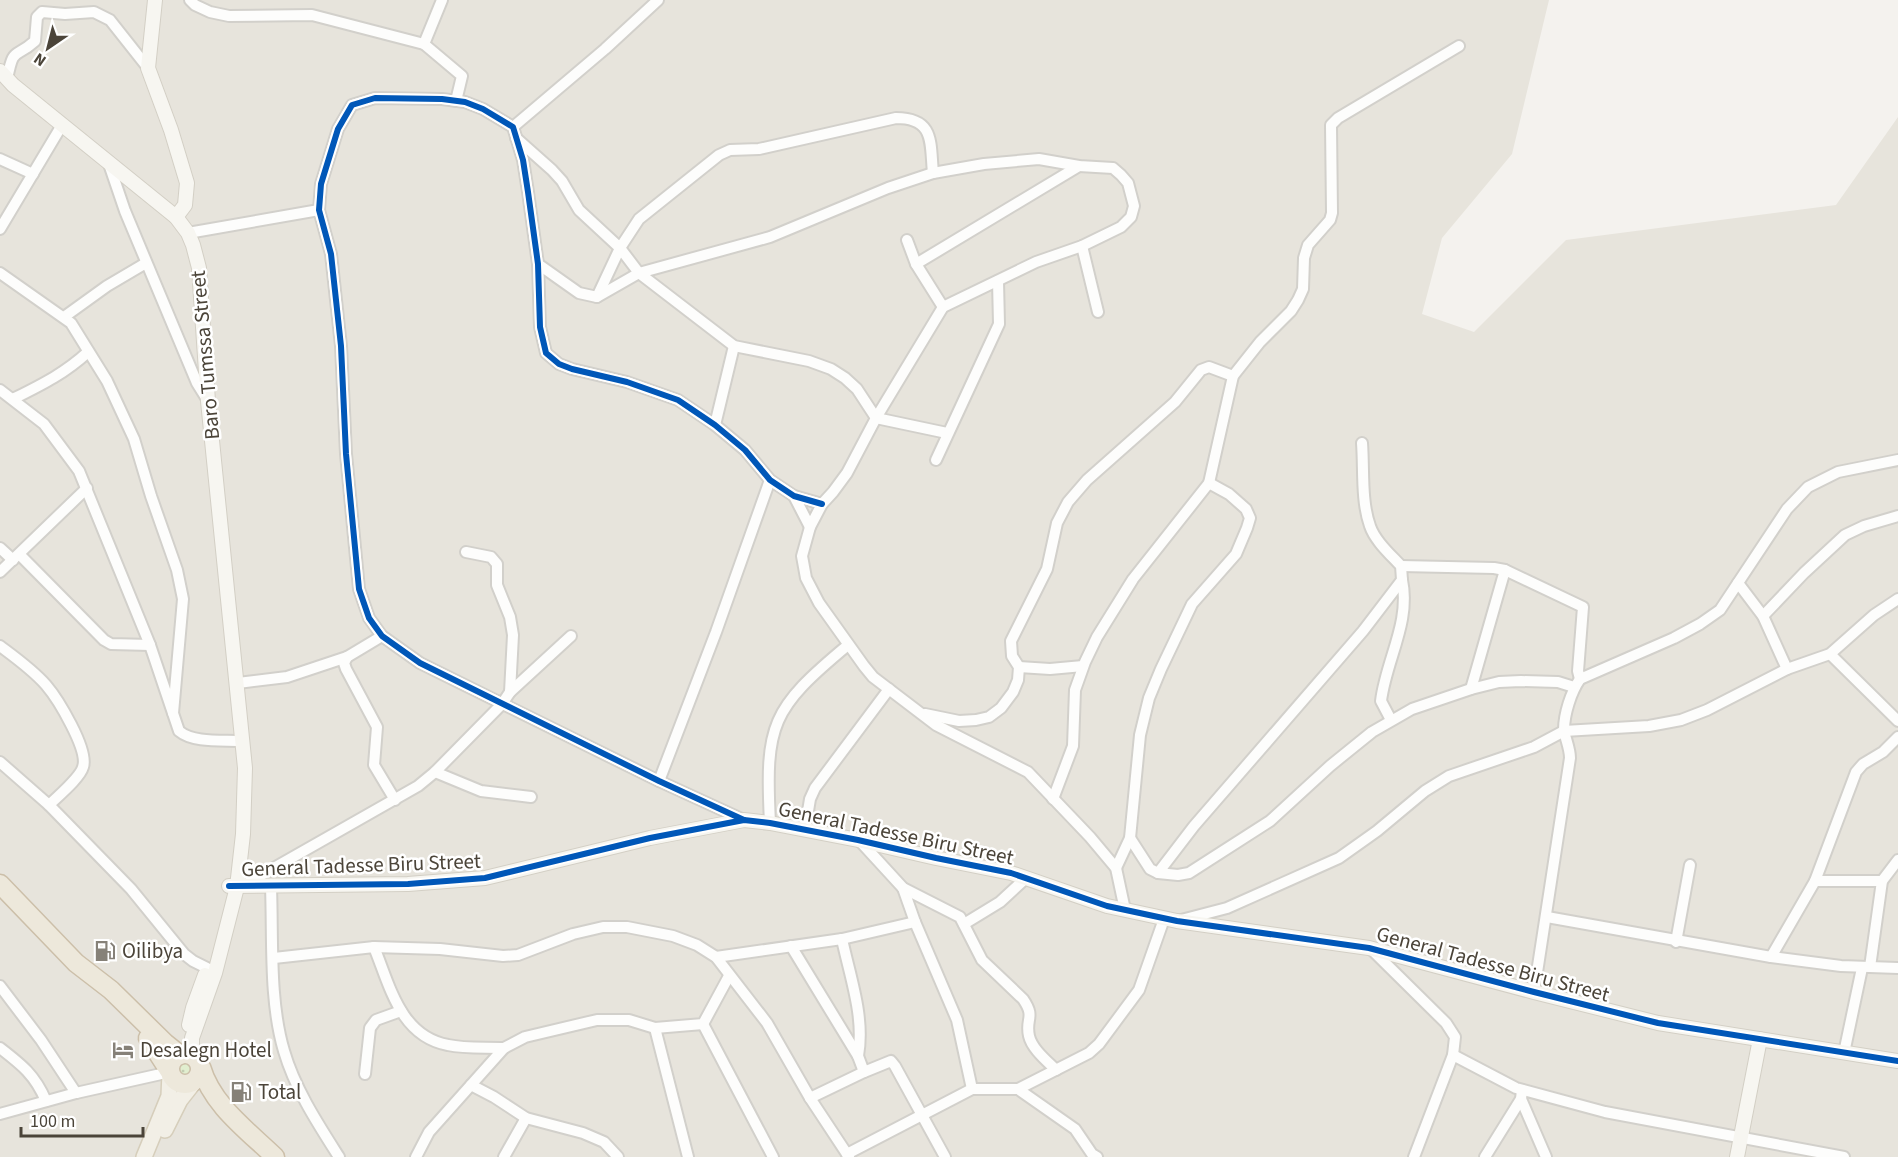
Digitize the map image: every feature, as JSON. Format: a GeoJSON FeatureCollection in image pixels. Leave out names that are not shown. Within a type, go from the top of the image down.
{"type":"FeatureCollection","features":[{"type":"Feature","properties":{"kind":"highway"},"geometry":{"type":"LineString","coordinates":[[0,884],[73,966]]}},
{"type":"Feature","properties":{"kind":"highway"},"geometry":{"type":"LineString","coordinates":[[0,900],[73,966],[109,993],[147,1038],[208,1086],[218,1101],[275,1157]]}},
{"type":"Feature","properties":{"kind":"main road"},"geometry":{"type":"LineString","coordinates":[[153,1157],[169,1096],[187,1069]]}},
{"type":"Feature","properties":{"kind":"main road"},"geometry":{"type":"LineString","coordinates":[[144,1157],[171,1117],[187,1069]]}},
{"type":"Feature","properties":{"kind":"street"},"geometry":{"type":"LineString","coordinates":[[148,68],[155,0]]}},
{"type":"Feature","properties":{"kind":"street"},"geometry":{"type":"LineString","coordinates":[[190,0],[210,12],[229,16],[312,15],[424,44],[462,76],[456,101]]}},
{"type":"Feature","properties":{"kind":"street"},"geometry":{"type":"LineString","coordinates":[[424,44],[442,0]]}},
{"type":"Feature","properties":{"kind":"street"},"geometry":{"type":"LineString","coordinates":[[515,132],[658,0]]}},
{"type":"Feature","properties":{"kind":"street"},"geometry":{"type":"LineString","coordinates":[[3,75],[14,54],[35,40],[37,17],[42,12],[65,14],[94,12],[110,20],[148,68],[171,130],[187,183],[185,205],[176,217]]}},
{"type":"Feature","properties":{"kind":"street"},"geometry":{"type":"LineString","coordinates":[[1053,799],[1073,746],[1075,690],[1083,666],[1097,637],[1121,596],[1209,483],[1233,376],[1260,342],[1291,311],[1303,289],[1304,258],[1308,246],[1330,220],[1332,213],[1331,125],[1338,118],[1459,46]]}},
{"type":"Feature","properties":{"kind":"street","name":"Baro Tumssa Street"},"geometry":{"type":"LineString","coordinates":[[3,75],[176,217],[188,233],[199,268],[208,401],[238,683],[245,788],[235,887],[215,973],[192,1038],[187,1069]]}},
{"type":"Feature","properties":{"kind":"street"},"geometry":{"type":"LineString","coordinates":[[744,820],[659,781],[420,663],[382,636],[369,618],[359,588],[346,454],[332,254],[318,210],[321,184],[344,117],[352,105],[375,98],[456,101],[483,109],[515,132],[552,170],[562,181],[579,210],[620,248],[639,273],[734,346],[809,361],[831,369],[857,389],[876,418],[947,433]]}},
{"type":"Feature","properties":{"kind":"street"},"geometry":{"type":"LineString","coordinates":[[597,297],[620,248],[639,219],[713,160],[730,150],[759,149],[896,118],[910,118],[922,124],[929,134],[933,173]]}},
{"type":"Feature","properties":{"kind":"street"},"geometry":{"type":"LineString","coordinates":[[0,230],[62,125]]}},
{"type":"Feature","properties":{"kind":"street"},"geometry":{"type":"LineString","coordinates":[[515,132],[523,160],[538,264],[540,327],[546,353],[559,364],[572,369],[627,382],[664,393],[678,400],[715,425],[745,450],[770,480],[794,496],[822,504]]}},
{"type":"Feature","properties":{"kind":"street"},"geometry":{"type":"LineString","coordinates":[[0,159],[33,174]]}},
{"type":"Feature","properties":{"kind":"street"},"geometry":{"type":"LineString","coordinates":[[538,264],[579,293],[597,297],[639,273],[770,237],[888,188],[933,173],[984,164],[1039,159],[1079,166],[1113,168],[1128,183],[1134,206],[1131,217],[1121,227],[1082,246],[1036,262],[943,307],[876,418],[841,482],[822,504],[810,526],[802,556],[806,578],[819,603],[864,666],[936,725],[1028,772],[1116,868],[1125,910]]}},
{"type":"Feature","properties":{"kind":"street"},"geometry":{"type":"LineString","coordinates":[[109,164],[146,263],[197,382],[208,401]]}},
{"type":"Feature","properties":{"kind":"street"},"geometry":{"type":"LineString","coordinates":[[916,264],[1079,166]]}},
{"type":"Feature","properties":{"kind":"street"},"geometry":{"type":"LineString","coordinates":[[188,233],[318,210]]}},
{"type":"Feature","properties":{"kind":"street"},"geometry":{"type":"LineString","coordinates":[[907,240],[916,264],[943,307]]}},
{"type":"Feature","properties":{"kind":"street"},"geometry":{"type":"LineString","coordinates":[[1082,246],[1098,312]]}},
{"type":"Feature","properties":{"kind":"street"},"geometry":{"type":"LineString","coordinates":[[64,317],[107,286],[146,263]]}},
{"type":"Feature","properties":{"kind":"street"},"geometry":{"type":"LineString","coordinates":[[0,273],[64,317],[79,336],[107,381],[134,439],[177,570],[183,599],[173,713]]}},
{"type":"Feature","properties":{"kind":"street"},"geometry":{"type":"LineString","coordinates":[[936,460],[999,324],[998,281]]}},
{"type":"Feature","properties":{"kind":"street"},"geometry":{"type":"LineString","coordinates":[[715,425],[734,346]]}},
{"type":"Feature","properties":{"kind":"street"},"geometry":{"type":"LineString","coordinates":[[13,399],[52,380],[88,352]]}},
{"type":"Feature","properties":{"kind":"street"},"geometry":{"type":"LineString","coordinates":[[922,714],[959,721],[988,717],[1001,708],[1013,692],[1018,680],[1018,667],[1012,656],[1011,641],[1047,569],[1057,523],[1068,502],[1087,480],[1175,402],[1201,370],[1209,367],[1233,376]]}},
{"type":"Feature","properties":{"kind":"street"},"geometry":{"type":"LineString","coordinates":[[0,390],[44,424],[79,471],[150,645],[176,727],[184,735],[196,738],[240,741]]}},
{"type":"Feature","properties":{"kind":"street"},"geometry":{"type":"LineString","coordinates":[[1362,443],[1365,499],[1370,527],[1401,566],[1404,591],[1398,639],[1381,700],[1391,720]]}},
{"type":"Feature","properties":{"kind":"street"},"geometry":{"type":"LineString","coordinates":[[1130,838],[1150,869],[1158,873],[1178,875],[1189,873],[1257,831],[1352,747],[1391,720],[1471,689],[1499,682],[1577,683],[1644,653],[1700,624],[1720,610],[1787,509],[1808,487],[1838,472],[1898,460]]}},
{"type":"Feature","properties":{"kind":"street"},"geometry":{"type":"LineString","coordinates":[[659,781],[716,632],[770,480]]}},
{"type":"Feature","properties":{"kind":"street"},"geometry":{"type":"LineString","coordinates":[[1116,868],[1130,838],[1140,735],[1149,698],[1192,604],[1236,554],[1250,518],[1246,509],[1229,494],[1209,483]]}},
{"type":"Feature","properties":{"kind":"street"},"geometry":{"type":"LineString","coordinates":[[0,572],[87,489]]}},
{"type":"Feature","properties":{"kind":"street"},"geometry":{"type":"LineString","coordinates":[[794,496],[810,526]]}},
{"type":"Feature","properties":{"kind":"street"},"geometry":{"type":"LineString","coordinates":[[1763,616],[1845,535],[1864,526],[1898,516]]}},
{"type":"Feature","properties":{"kind":"street"},"geometry":{"type":"LineString","coordinates":[[0,548],[16,557],[104,640],[111,644],[150,645]]}},
{"type":"Feature","properties":{"kind":"street"},"geometry":{"type":"LineString","coordinates":[[466,552],[491,557],[497,564],[497,585],[510,617],[513,635],[510,692]]}},
{"type":"Feature","properties":{"kind":"street"},"geometry":{"type":"LineString","coordinates":[[1401,566],[1505,570],[1583,607],[1577,683],[1564,731],[1570,745],[1570,758],[1534,992]]}},
{"type":"Feature","properties":{"kind":"street"},"geometry":{"type":"LineString","coordinates":[[1471,689],[1505,570]]}},
{"type":"Feature","properties":{"kind":"street"},"geometry":{"type":"LineString","coordinates":[[1158,873],[1194,826],[1363,630],[1402,580]]}},
{"type":"Feature","properties":{"kind":"street"},"geometry":{"type":"LineString","coordinates":[[1738,583],[1763,616],[1787,669]]}},
{"type":"Feature","properties":{"kind":"street"},"geometry":{"type":"LineString","coordinates":[[274,958],[374,947],[440,949],[511,955],[531,951],[588,930],[614,926],[633,927],[673,936],[697,945],[716,957],[767,1023],[810,1098],[848,1156],[972,1089],[1018,1089],[1089,1053],[1100,1044],[1134,999],[1171,920],[1227,908],[1284,881],[1328,864],[1348,853],[1425,791],[1449,776],[1534,747],[1564,731],[1650,726],[1681,720],[1707,710],[1787,669],[1830,654],[1874,615],[1898,599]]}},
{"type":"Feature","properties":{"kind":"street"},"geometry":{"type":"LineString","coordinates":[[238,683],[287,677],[347,657],[382,636]]}},
{"type":"Feature","properties":{"kind":"street"},"geometry":{"type":"LineString","coordinates":[[235,887],[395,800],[435,772],[502,704],[510,692],[571,636]]}},
{"type":"Feature","properties":{"kind":"street"},"geometry":{"type":"LineString","coordinates":[[770,823],[768,759],[774,728],[779,716],[805,682],[848,645]]}},
{"type":"Feature","properties":{"kind":"street"},"geometry":{"type":"LineString","coordinates":[[0,646],[21,661],[46,686],[82,746],[85,758],[83,770],[49,805]]}},
{"type":"Feature","properties":{"kind":"street"},"geometry":{"type":"LineString","coordinates":[[1830,654],[1898,721]]}},
{"type":"Feature","properties":{"kind":"street"},"geometry":{"type":"LineString","coordinates":[[347,657],[344,663],[346,669],[377,727],[374,765],[395,800]]}},
{"type":"Feature","properties":{"kind":"street"},"geometry":{"type":"LineString","coordinates":[[1018,667],[1050,669],[1083,666]]}},
{"type":"Feature","properties":{"kind":"street"},"geometry":{"type":"LineString","coordinates":[[805,830],[814,788],[890,689]]}},
{"type":"Feature","properties":{"kind":"street","name":"Baro Tumssa Street"},"geometry":{"type":"LineString","coordinates":[[187,1069],[193,1008],[235,887],[235,838],[242,725]]}},
{"type":"Feature","properties":{"kind":"street"},"geometry":{"type":"LineString","coordinates":[[1771,957],[1815,881],[1856,772],[1863,764],[1883,752],[1898,737]]}},
{"type":"Feature","properties":{"kind":"street"},"geometry":{"type":"LineString","coordinates":[[0,762],[49,805],[131,889],[184,954],[207,968]]}},
{"type":"Feature","properties":{"kind":"street"},"geometry":{"type":"LineString","coordinates":[[435,772],[481,791],[531,797]]}},
{"type":"Feature","properties":{"kind":"street","name":"General Tadesse Biru Street"},"geometry":{"type":"LineString","coordinates":[[235,887],[408,884],[485,878],[650,838],[744,820],[858,840],[1026,878],[1107,906],[1171,920],[1369,948],[1658,1023],[1898,1060]]}},
{"type":"Feature","properties":{"kind":"street"},"geometry":{"type":"LineString","coordinates":[[858,840],[903,888],[954,913],[964,924],[982,960],[1028,1006],[1031,1019],[1028,1034],[1031,1041],[1056,1070]]}},
{"type":"Feature","properties":{"kind":"street"},"geometry":{"type":"LineString","coordinates":[[1844,1053],[1866,968],[1882,881],[1898,860]]}},
{"type":"Feature","properties":{"kind":"street"},"geometry":{"type":"LineString","coordinates":[[1676,942],[1690,865]]}},
{"type":"Feature","properties":{"kind":"street"},"geometry":{"type":"LineString","coordinates":[[964,924],[1000,902],[1026,878]]}},
{"type":"Feature","properties":{"kind":"street"},"geometry":{"type":"LineString","coordinates":[[1815,881],[1882,881]]}},
{"type":"Feature","properties":{"kind":"street"},"geometry":{"type":"LineString","coordinates":[[271,887],[276,1009],[284,1053],[303,1097],[339,1157]]}},
{"type":"Feature","properties":{"kind":"street"},"geometry":{"type":"LineString","coordinates":[[903,888],[957,1020],[972,1089]]}},
{"type":"Feature","properties":{"kind":"street"},"geometry":{"type":"LineString","coordinates":[[1547,917],[1676,942],[1771,957],[1866,968],[1898,968]]}},
{"type":"Feature","properties":{"kind":"street"},"geometry":{"type":"LineString","coordinates":[[716,957],[842,939],[915,922]]}},
{"type":"Feature","properties":{"kind":"street"},"geometry":{"type":"LineString","coordinates":[[842,939],[860,1022],[861,1039],[858,1056]]}},
{"type":"Feature","properties":{"kind":"street"},"geometry":{"type":"LineString","coordinates":[[791,946],[858,1056],[864,1072]]}},
{"type":"Feature","properties":{"kind":"street"},"geometry":{"type":"LineString","coordinates":[[374,947],[401,1011],[414,1030],[435,1042],[450,1046],[504,1048]]}},
{"type":"Feature","properties":{"kind":"street"},"geometry":{"type":"LineString","coordinates":[[1369,948],[1452,1031],[1455,1037],[1453,1055],[1414,1157]]}},
{"type":"Feature","properties":{"kind":"street"},"geometry":{"type":"LineString","coordinates":[[703,1024],[729,976]]}},
{"type":"Feature","properties":{"kind":"street"},"geometry":{"type":"LineString","coordinates":[[0,986],[41,1040],[76,1093]]}},
{"type":"Feature","properties":{"kind":"street"},"geometry":{"type":"LineString","coordinates":[[365,1074],[370,1028],[376,1020],[401,1011]]}},
{"type":"Feature","properties":{"kind":"street"},"geometry":{"type":"LineString","coordinates":[[416,1157],[429,1131],[471,1084],[504,1048],[525,1037],[597,1020],[629,1020],[655,1028],[703,1024]]}},
{"type":"Feature","properties":{"kind":"street"},"geometry":{"type":"LineString","coordinates":[[703,1024],[773,1157]]}},
{"type":"Feature","properties":{"kind":"street"},"geometry":{"type":"LineString","coordinates":[[655,1028],[688,1157]]}},
{"type":"Feature","properties":{"kind":"street"},"geometry":{"type":"LineString","coordinates":[[1737,1157],[1760,1038]]}},
{"type":"Feature","properties":{"kind":"street"},"geometry":{"type":"LineString","coordinates":[[0,1048],[30,1072],[46,1101]]}},
{"type":"Feature","properties":{"kind":"street"},"geometry":{"type":"LineString","coordinates":[[1453,1055],[1522,1094],[1611,1114],[1844,1157]]}},
{"type":"Feature","properties":{"kind":"street"},"geometry":{"type":"LineString","coordinates":[[810,1098],[891,1061],[945,1157]]}},
{"type":"Feature","properties":{"kind":"street"},"geometry":{"type":"LineString","coordinates":[[0,1114],[76,1093],[187,1069]]}},
{"type":"Feature","properties":{"kind":"street"},"geometry":{"type":"LineString","coordinates":[[471,1084],[494,1096],[526,1118],[583,1133],[604,1142],[618,1157]]}},
{"type":"Feature","properties":{"kind":"street"},"geometry":{"type":"LineString","coordinates":[[1018,1089],[1075,1129],[1092,1156]]}},
{"type":"Feature","properties":{"kind":"street"},"geometry":{"type":"LineString","coordinates":[[1485,1157],[1522,1094]]}},
{"type":"Feature","properties":{"kind":"street"},"geometry":{"type":"LineString","coordinates":[[1522,1094],[1546,1157]]}},
{"type":"Feature","properties":{"kind":"street"},"geometry":{"type":"LineString","coordinates":[[504,1157],[526,1118]]}},
{"type":"Feature","properties":{"kind":"shaded area"},"geometry":{"type":"Polygon","coordinates":[[[0,0],[1549,0],[1512,154],[1442,238],[1422,314],[1474,332],[1566,240],[1836,205],[1898,117],[1898,1157],[0,1157],[0,0]]]}},
{"type":"Feature","properties":{"kind":"green space"},"geometry":{"type":"Polygon","coordinates":[[[182,1062],[188,1062],[192,1069],[188,1076],[182,1076],[178,1072],[178,1066],[182,1062]]]}},
{"type":"Feature","properties":{"kind":"cycle path"},"geometry":{"type":"LineString","coordinates":[[744,820],[659,781],[420,663],[382,636],[369,618],[359,589],[346,454],[341,346],[331,254],[319,210],[321,184],[338,129],[352,105],[375,98],[442,99],[465,102],[483,109],[513,127],[523,160],[528,192],[538,264],[540,327],[546,353],[559,364],[572,369],[627,382],[678,400],[715,425],[745,450],[770,480],[794,496],[822,504]]}},
{"type":"Feature","properties":{"kind":"cycle path"},"geometry":{"type":"LineString","coordinates":[[229,886],[408,884],[485,878],[650,838],[744,820],[858,840],[1011,873],[1107,906],[1177,921],[1369,948],[1658,1023],[1898,1061]]}},
{"type":"Feature","properties":{"kind":"place","name":"Oilibya"},"geometry":{"type":"Point","coordinates":[105,951]}},
{"type":"Feature","properties":{"kind":"place","name":"Desalegn Hotel"},"geometry":{"type":"Point","coordinates":[123,1050]}},
{"type":"Feature","properties":{"kind":"place","name":"Total"},"geometry":{"type":"Point","coordinates":[241,1092]}}]}
